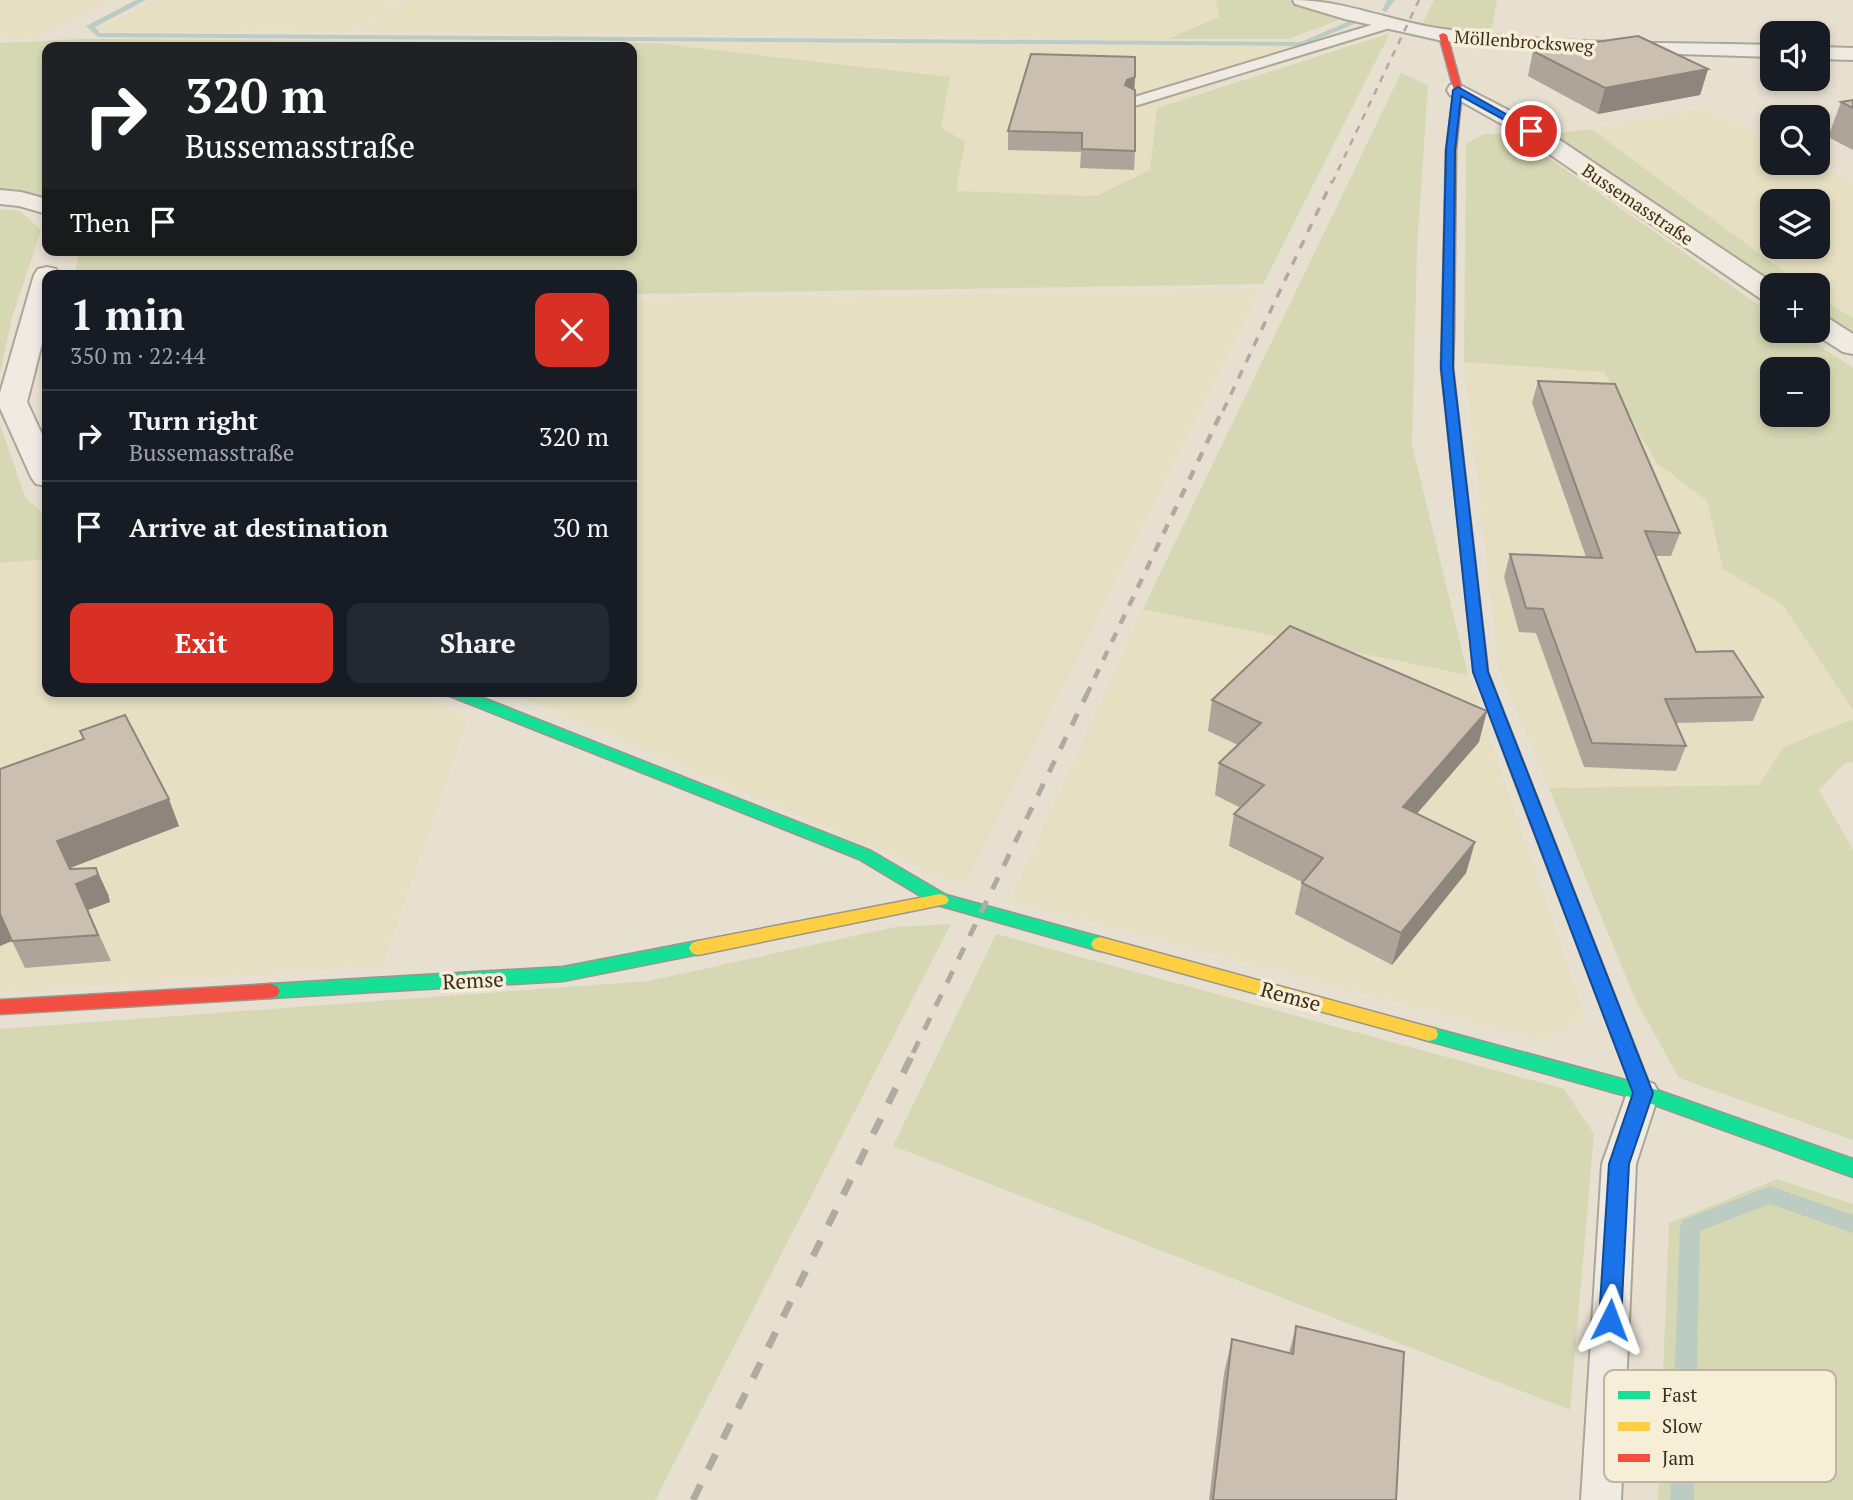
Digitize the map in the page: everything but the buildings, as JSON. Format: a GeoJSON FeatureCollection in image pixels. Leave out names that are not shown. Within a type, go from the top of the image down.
{"type":"FeatureCollection","features":[{"type":"Feature","properties":{"kind":"street"},"geometry":{"type":"LineString","coordinates":[[1302,0],[1388,24],[1443,35],[1458,90],[1451,150],[1447,368],[1481,672],[1643,1093]]}},
{"type":"Feature","properties":{"kind":"street","name":"Möllenbrocksweg"},"geometry":{"type":"LineString","coordinates":[[1443,35],[1552,44],[1760,51]]}},
{"type":"Feature","properties":{"kind":"street"},"geometry":{"type":"LineString","coordinates":[[1830,53],[1852,54]]}},
{"type":"Feature","properties":{"kind":"street","name":"Bussemasstraße"},"geometry":{"type":"LineString","coordinates":[[1458,90],[1531,131],[1760,286]]}},
{"type":"Feature","properties":{"kind":"street"},"geometry":{"type":"LineString","coordinates":[[0,197],[21,199],[42,205]]}},
{"type":"Feature","properties":{"kind":"street"},"geometry":{"type":"LineString","coordinates":[[42,293],[12,402],[42,466]]}},
{"type":"Feature","properties":{"kind":"street"},"geometry":{"type":"LineString","coordinates":[[1830,332],[1853,346]]}},
{"type":"Feature","properties":{"kind":"street","name":"Remse"},"geometry":{"type":"LineString","coordinates":[[465,697],[866,855],[940,900],[1643,1093],[1853,1168]]}},
{"type":"Feature","properties":{"kind":"street","name":"Remse"},"geometry":{"type":"LineString","coordinates":[[0,1007],[563,974],[940,900]]}},
{"type":"Feature","properties":{"kind":"lane"},"geometry":{"type":"LineString","coordinates":[[1133,103],[1388,24]]}},
{"type":"Feature","properties":{"kind":"lane"},"geometry":{"type":"LineString","coordinates":[[1608,1370],[1619,1164],[1643,1093]]}},
{"type":"Feature","properties":{"kind":"lane"},"geometry":{"type":"LineString","coordinates":[[1601,1500],[1604,1444]]}},
{"type":"Feature","properties":{"kind":"shaded area"},"geometry":{"type":"Polygon","coordinates":[[[0,0],[112,0],[30,40],[0,36],[0,0]]]}},
{"type":"Feature","properties":{"kind":"shaded area"},"geometry":{"type":"Polygon","coordinates":[[[154,0],[401,0],[349,32],[96,30],[154,0]]]}},
{"type":"Feature","properties":{"kind":"shaded area"},"geometry":{"type":"Polygon","coordinates":[[[407,0],[1216,0],[1219,17],[1168,39],[356,32],[407,0]]]}},
{"type":"Feature","properties":{"kind":"shaded area"},"geometry":{"type":"Polygon","coordinates":[[[654,43],[1298,46],[1194,95],[1157,108],[1150,170],[1097,196],[956,191],[965,143],[941,127],[950,77],[654,43]]]}},
{"type":"Feature","properties":{"kind":"shaded area"},"geometry":{"type":"Polygon","coordinates":[[[1708,108],[1760,134],[1760,175],[1830,175],[1830,171],[1853,183],[1853,318],[1830,304],[1830,273],[1786,273],[1767,259],[1830,259],[1830,189],[1760,189],[1760,254],[1591,129],[1708,108]]]}},
{"type":"Feature","properties":{"kind":"shaded area"},"geometry":{"type":"Polygon","coordinates":[[[1261,290],[964,886],[521,697],[637,697],[637,300],[1261,290]]]}},
{"type":"Feature","properties":{"kind":"shaded area"},"geometry":{"type":"Polygon","coordinates":[[[1464,362],[1604,372],[1656,462],[1707,501],[1723,569],[1782,604],[1853,710],[1853,719],[1784,747],[1759,785],[1549,788],[1499,670],[1464,362]]]}},
{"type":"Feature","properties":{"kind":"shaded area"},"geometry":{"type":"Polygon","coordinates":[[[42,560],[42,697],[420,697],[468,716],[383,965],[0,992],[0,564],[42,560]]]}},
{"type":"Feature","properties":{"kind":"shaded area"},"geometry":{"type":"Polygon","coordinates":[[[1143,609],[1468,675],[1585,1016],[1546,1041],[1010,900],[1143,609]]]}},
{"type":"Feature","properties":{"kind":"green space"},"geometry":{"type":"Polygon","coordinates":[[[1216,0],[1287,0],[1345,18],[1288,39],[1168,39],[1219,17],[1216,0]]]}},
{"type":"Feature","properties":{"kind":"green space"},"geometry":{"type":"Polygon","coordinates":[[[1434,0],[1497,0],[1491,34],[1421,26],[1434,0]]]}},
{"type":"Feature","properties":{"kind":"green space"},"geometry":{"type":"Polygon","coordinates":[[[1390,33],[1263,284],[637,294],[637,270],[75,270],[79,256],[637,256],[637,43],[950,77],[941,127],[965,142],[956,191],[1097,196],[1150,170],[1157,108],[1390,33]]]}},
{"type":"Feature","properties":{"kind":"green space"},"geometry":{"type":"Polygon","coordinates":[[[85,39],[512,42],[42,42],[42,196],[0,192],[0,43],[85,39]]]}},
{"type":"Feature","properties":{"kind":"green space"},"geometry":{"type":"Polygon","coordinates":[[[1401,73],[1428,85],[1417,250],[1412,445],[1468,675],[1143,609],[1401,73]]]}},
{"type":"Feature","properties":{"kind":"green space"},"geometry":{"type":"Polygon","coordinates":[[[1591,129],[1760,254],[1760,259],[1767,259],[1786,273],[1760,273],[1760,276],[1545,135],[1591,129]]]}},
{"type":"Feature","properties":{"kind":"green space"},"geometry":{"type":"Polygon","coordinates":[[[1484,134],[1505,134],[1526,142],[1760,306],[1760,343],[1815,343],[1853,368],[1853,710],[1782,604],[1723,569],[1707,501],[1656,462],[1604,372],[1464,362],[1466,144],[1484,134]]]}},
{"type":"Feature","properties":{"kind":"green space"},"geometry":{"type":"Polygon","coordinates":[[[0,209],[20,211],[41,230],[12,317],[0,374],[0,209]]]}},
{"type":"Feature","properties":{"kind":"green space"},"geometry":{"type":"Polygon","coordinates":[[[1830,304],[1853,318],[1853,337],[1830,323],[1830,304]]]}},
{"type":"Feature","properties":{"kind":"green space"},"geometry":{"type":"Polygon","coordinates":[[[0,424],[25,497],[42,512],[42,559],[0,563],[0,424]]]}},
{"type":"Feature","properties":{"kind":"green space"},"geometry":{"type":"Polygon","coordinates":[[[1853,719],[1853,762],[1844,764],[1819,790],[1853,850],[1853,1140],[1679,1078],[1635,999],[1549,788],[1759,785],[1784,747],[1853,719]]]}},
{"type":"Feature","properties":{"kind":"green space"},"geometry":{"type":"Polygon","coordinates":[[[951,924],[655,1500],[0,1500],[0,1029],[648,981],[895,927],[951,924]]]}},
{"type":"Feature","properties":{"kind":"green space"},"geometry":{"type":"Polygon","coordinates":[[[996,934],[1564,1089],[1594,1134],[1570,1410],[893,1146],[996,934]]]}},
{"type":"Feature","properties":{"kind":"green space"},"geometry":{"type":"Polygon","coordinates":[[[1777,1179],[1853,1204],[1853,1500],[1658,1500],[1659,1482],[1836,1482],[1836,1370],[1663,1370],[1669,1223],[1777,1179]]]}},
{"type":"Feature","properties":{"kind":"waterway"},"geometry":{"type":"LineString","coordinates":[[142,0],[90,26],[98,35],[1302,44],[1357,21]]}},
{"type":"Feature","properties":{"kind":"waterway"},"geometry":{"type":"LineString","coordinates":[[1386,10],[1391,0]]}},
{"type":"Feature","properties":{"kind":"waterway"},"geometry":{"type":"LineString","coordinates":[[1686,1370],[1690,1226],[1770,1195],[1853,1224]]}},
{"type":"Feature","properties":{"kind":"waterway"},"geometry":{"type":"LineString","coordinates":[[1682,1500],[1683,1482]]}},
{"type":"Feature","properties":{"kind":"railway"},"geometry":{"type":"LineString","coordinates":[[1332,183],[1419,0]]}},
{"type":"Feature","properties":{"kind":"railway"},"geometry":{"type":"LineString","coordinates":[[1223,411],[1332,181]]}},
{"type":"Feature","properties":{"kind":"railway"},"geometry":{"type":"LineString","coordinates":[[1086,696],[1223,409]]}},
{"type":"Feature","properties":{"kind":"railway"},"geometry":{"type":"LineString","coordinates":[[913,1053],[1087,694]]}},
{"type":"Feature","properties":{"kind":"railway"},"geometry":{"type":"LineString","coordinates":[[693,1500],[914,1051]]}},
{"type":"Feature","properties":{"kind":"traffic: fast"},"geometry":{"type":"LineString","coordinates":[[465,697],[865,855],[940,900],[1100,944]]}},
{"type":"Feature","properties":{"kind":"traffic: fast"},"geometry":{"type":"LineString","coordinates":[[1516,764],[1643,1093]]}},
{"type":"Feature","properties":{"kind":"traffic: fast"},"geometry":{"type":"LineString","coordinates":[[271,991],[563,974],[698,948]]}},
{"type":"Feature","properties":{"kind":"traffic: fast"},"geometry":{"type":"LineString","coordinates":[[1429,1034],[1643,1093],[1853,1168]]}},
{"type":"Feature","properties":{"kind":"traffic: slow"},"geometry":{"type":"LineString","coordinates":[[1448,331],[1447,368],[1481,672],[1516,764]]}},
{"type":"Feature","properties":{"kind":"traffic: slow"},"geometry":{"type":"LineString","coordinates":[[698,948],[940,900]]}},
{"type":"Feature","properties":{"kind":"traffic: slow"},"geometry":{"type":"LineString","coordinates":[[1100,944],[1429,1034]]}},
{"type":"Feature","properties":{"kind":"traffic: jam"},"geometry":{"type":"LineString","coordinates":[[1443,35],[1458,90],[1451,150],[1448,331]]}},
{"type":"Feature","properties":{"kind":"traffic: jam"},"geometry":{"type":"LineString","coordinates":[[0,1007],[271,991]]}},
{"type":"Feature","properties":{"kind":"route"},"geometry":{"type":"LineString","coordinates":[[1531,131],[1458,90],[1451,150],[1447,368],[1481,672],[1643,1093],[1619,1164],[1610,1320]]}}]}
